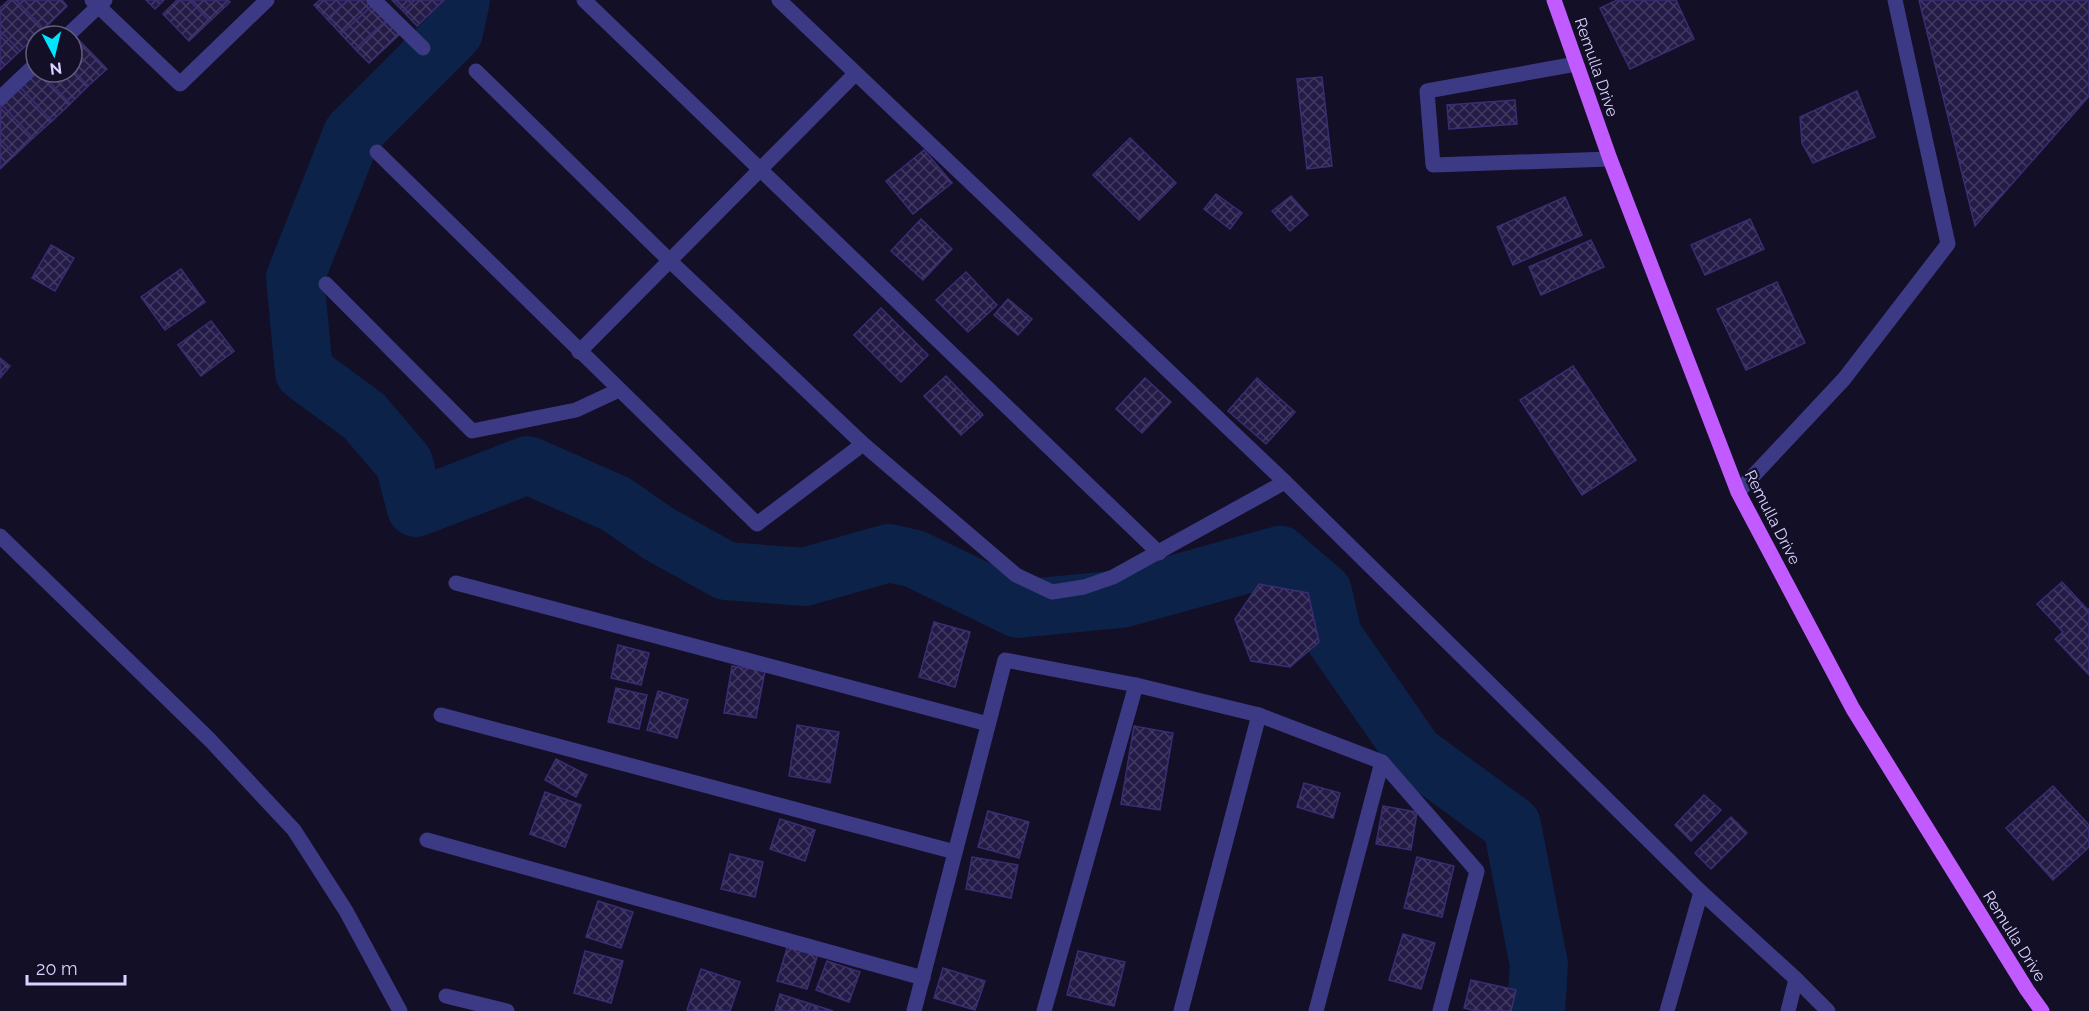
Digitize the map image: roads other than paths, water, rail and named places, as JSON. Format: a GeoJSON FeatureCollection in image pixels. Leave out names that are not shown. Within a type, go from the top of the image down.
{"type":"FeatureCollection","features":[{"type":"Feature","properties":{"kind":"main road","name":"Remulla Drive"},"geometry":{"type":"LineString","coordinates":[[1554,0],[1610,159],[1738,492],[1853,709],[2042,1011]]}},
{"type":"Feature","properties":{"kind":"street"},"geometry":{"type":"LineString","coordinates":[[78,24],[99,2],[180,84],[267,0]]}},
{"type":"Feature","properties":{"kind":"street"},"geometry":{"type":"LineString","coordinates":[[374,0],[423,48]]}},
{"type":"Feature","properties":{"kind":"street"},"geometry":{"type":"LineString","coordinates":[[584,0],[1159,553]]}},
{"type":"Feature","properties":{"kind":"street"},"geometry":{"type":"LineString","coordinates":[[779,0],[1285,483],[1701,892],[1828,1011]]}},
{"type":"Feature","properties":{"kind":"street"},"geometry":{"type":"LineString","coordinates":[[1738,492],[1844,379],[1948,244],[1895,0]]}},
{"type":"Feature","properties":{"kind":"street"},"geometry":{"type":"LineString","coordinates":[[1576,64],[1427,91],[1433,165],[1610,159]]}},
{"type":"Feature","properties":{"kind":"street"},"geometry":{"type":"LineString","coordinates":[[476,71],[669,261],[863,444],[1016,575],[1052,591],[1084,587],[1113,578],[1285,483]]}},
{"type":"Feature","properties":{"kind":"street"},"geometry":{"type":"LineString","coordinates":[[579,352],[855,74]]}},
{"type":"Feature","properties":{"kind":"street"},"geometry":{"type":"LineString","coordinates":[[0,98],[24,75]]}},
{"type":"Feature","properties":{"kind":"street"},"geometry":{"type":"LineString","coordinates":[[377,152],[579,352],[758,524],[863,444]]}},
{"type":"Feature","properties":{"kind":"street"},"geometry":{"type":"LineString","coordinates":[[326,284],[472,431],[576,410],[619,390]]}},
{"type":"Feature","properties":{"kind":"street"},"geometry":{"type":"LineString","coordinates":[[0,536],[210,740],[294,830],[346,910],[400,1011]]}},
{"type":"Feature","properties":{"kind":"street"},"geometry":{"type":"LineString","coordinates":[[456,583],[988,724]]}},
{"type":"Feature","properties":{"kind":"street"},"geometry":{"type":"LineString","coordinates":[[914,1011],[1005,660],[1136,685],[1259,715],[1382,762],[1477,871],[1440,1011]]}},
{"type":"Feature","properties":{"kind":"street"},"geometry":{"type":"LineString","coordinates":[[1044,1011],[1136,685]]}},
{"type":"Feature","properties":{"kind":"street"},"geometry":{"type":"LineString","coordinates":[[441,715],[955,852]]}},
{"type":"Feature","properties":{"kind":"street"},"geometry":{"type":"LineString","coordinates":[[1181,1011],[1259,715]]}},
{"type":"Feature","properties":{"kind":"street"},"geometry":{"type":"LineString","coordinates":[[1316,1011],[1382,762]]}},
{"type":"Feature","properties":{"kind":"street"},"geometry":{"type":"LineString","coordinates":[[427,840],[923,978]]}},
{"type":"Feature","properties":{"kind":"street"},"geometry":{"type":"LineString","coordinates":[[1667,1011],[1701,892]]}},
{"type":"Feature","properties":{"kind":"street"},"geometry":{"type":"LineString","coordinates":[[1788,1011],[1796,979]]}},
{"type":"Feature","properties":{"kind":"street"},"geometry":{"type":"LineString","coordinates":[[446,996],[507,1011]]}},
{"type":"Feature","properties":{"kind":"waterway"},"geometry":{"type":"LineString","coordinates":[[461,0],[454,32],[352,134],[295,278],[304,372],[364,416],[404,463],[416,508],[528,465],[616,504],[659,534],[726,571],[804,577],[889,553],[915,559],[1018,609],[1121,599],[1280,555],[1323,592],[1333,636],[1415,754],[1512,825],[1539,965],[1536,1011]]}}]}
